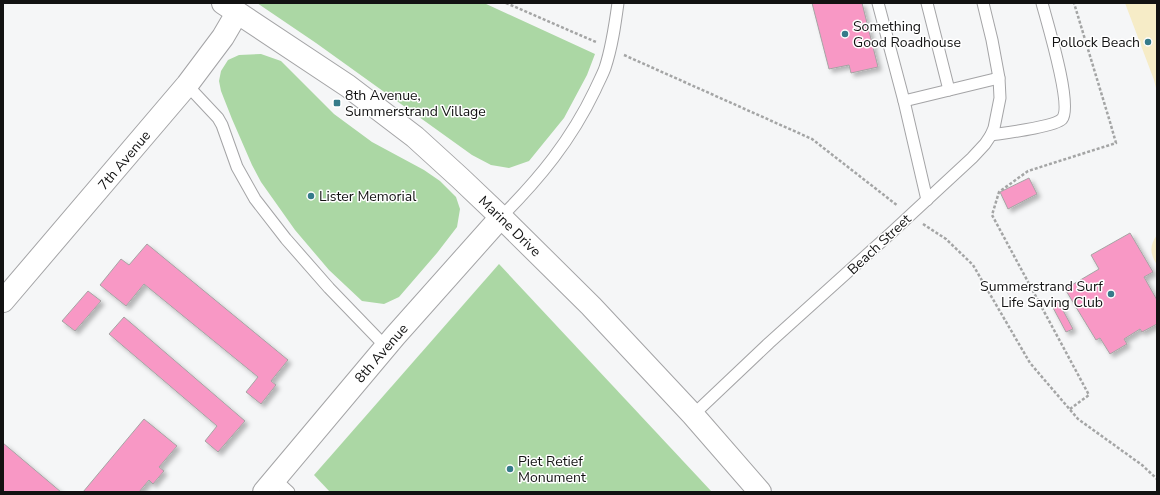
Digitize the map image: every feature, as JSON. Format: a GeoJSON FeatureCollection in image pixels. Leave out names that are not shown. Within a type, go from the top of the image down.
{"type":"FeatureCollection","features":[{"type":"Feature","properties":{"kind":"street","name":"7th Avenue"},"geometry":{"type":"LineString","coordinates":[[3,302],[187,85],[223,37],[230,8]]}},
{"type":"Feature","properties":{"kind":"street","name":"Marine Drive"},"geometry":{"type":"LineString","coordinates":[[230,8],[348,86],[415,137],[501,217],[591,306],[693,415],[760,492]]}},
{"type":"Feature","properties":{"kind":"street","name":"8th Avenue"},"geometry":{"type":"LineString","coordinates":[[276,488],[386,347],[501,217]]}},
{"type":"Feature","properties":{"kind":"lane"},"geometry":{"type":"LineString","coordinates":[[501,217],[527,190],[558,153],[585,111],[602,75],[611,49],[618,3]]}},
{"type":"Feature","properties":{"kind":"lane"},"geometry":{"type":"LineString","coordinates":[[878,3],[904,101],[927,200]]}},
{"type":"Feature","properties":{"kind":"lane"},"geometry":{"type":"LineString","coordinates":[[927,3],[949,90]]}},
{"type":"Feature","properties":{"kind":"lane","name":"Beach Street"},"geometry":{"type":"LineString","coordinates":[[693,415],[769,342],[886,239],[985,144],[994,128],[1000,98],[992,40],[983,3]]}},
{"type":"Feature","properties":{"kind":"lane"},"geometry":{"type":"LineString","coordinates":[[991,135],[1058,122],[1062,119],[1064,114],[1065,106],[1063,84],[1042,3]]}},
{"type":"Feature","properties":{"kind":"lane"},"geometry":{"type":"LineString","coordinates":[[904,101],[998,78]]}},
{"type":"Feature","properties":{"kind":"lane"},"geometry":{"type":"LineString","coordinates":[[187,85],[218,118],[237,167],[255,198],[286,239],[329,288],[386,347]]}},
{"type":"Feature","properties":{"kind":"path"},"geometry":{"type":"LineString","coordinates":[[506,3],[812,139],[910,215],[946,239],[973,265],[1030,363],[1078,419],[1142,465],[1157,479]]}},
{"type":"Feature","properties":{"kind":"path"},"geometry":{"type":"LineString","coordinates":[[1070,409],[1090,396],[992,215],[999,192],[1028,171],[1116,143],[1074,3]]}},
{"type":"Feature","properties":{"kind":"green space"},"geometry":{"type":"Polygon","coordinates":[[[257,3],[484,3],[595,54],[587,75],[564,118],[529,161],[509,168],[491,165],[472,155],[316,43],[257,3]]]}},
{"type":"Feature","properties":{"kind":"green space"},"geometry":{"type":"Polygon","coordinates":[[[261,54],[281,61],[334,114],[372,142],[424,170],[440,181],[456,197],[460,209],[457,227],[399,297],[384,304],[362,301],[329,270],[295,230],[261,182],[232,119],[221,91],[219,81],[221,71],[228,60],[239,55],[261,54]]]}},
{"type":"Feature","properties":{"kind":"green space"},"geometry":{"type":"Polygon","coordinates":[[[499,264],[712,492],[330,492],[314,475],[499,264]]]}},
{"type":"Feature","properties":{"kind":"sand","name":"Pollock Beach"},"geometry":{"type":"Polygon","coordinates":[[[1125,3],[1157,3],[1157,92],[1154,80],[1125,3]]]}},
{"type":"Feature","properties":{"kind":"sand"},"geometry":{"type":"Polygon","coordinates":[[[1157,235],[1157,265],[1151,250],[1154,239],[1157,235]]]}},
{"type":"Feature","properties":{"kind":"building","name":"Something Good Roadhouse"},"geometry":{"type":"Polygon","coordinates":[[[812,3],[862,3],[878,67],[851,73],[849,65],[829,69],[812,3]]]}},
{"type":"Feature","properties":{"kind":"building"},"geometry":{"type":"Polygon","coordinates":[[[1029,178],[1037,194],[1008,209],[1000,192],[1029,178]]]}},
{"type":"Feature","properties":{"kind":"building","name":"Summerstrand Surf Life Saving Club"},"geometry":{"type":"Polygon","coordinates":[[[1130,233],[1153,272],[1144,277],[1157,300],[1157,324],[1142,332],[1140,329],[1124,339],[1127,344],[1110,354],[1100,338],[1096,340],[1065,289],[1099,269],[1091,255],[1130,233]]]}},
{"type":"Feature","properties":{"kind":"building"},"geometry":{"type":"Polygon","coordinates":[[[147,244],[288,360],[271,381],[276,385],[261,404],[246,392],[258,377],[144,284],[126,306],[100,285],[121,259],[129,265],[147,244]]]}},
{"type":"Feature","properties":{"kind":"building"},"geometry":{"type":"Polygon","coordinates":[[[88,291],[101,301],[75,331],[62,321],[88,291]]]}},
{"type":"Feature","properties":{"kind":"building"},"geometry":{"type":"Polygon","coordinates":[[[1058,301],[1073,329],[1066,332],[1051,304],[1058,301]]]}},
{"type":"Feature","properties":{"kind":"building"},"geometry":{"type":"Polygon","coordinates":[[[124,317],[245,421],[218,452],[205,441],[217,426],[109,334],[124,317]]]}},
{"type":"Feature","properties":{"kind":"building"},"geometry":{"type":"Polygon","coordinates":[[[144,419],[177,446],[159,467],[164,471],[153,484],[149,480],[139,492],[83,492],[144,419]]]}},
{"type":"Feature","properties":{"kind":"building"},"geometry":{"type":"Polygon","coordinates":[[[3,443],[61,492],[3,492],[3,443]]]}},
{"type":"Feature","properties":{"kind":"place","name":"Something Good Roadhouse"},"geometry":{"type":"Point","coordinates":[845,34]}},
{"type":"Feature","properties":{"kind":"place","name":"Pollock Beach"},"geometry":{"type":"Point","coordinates":[1148,42]}},
{"type":"Feature","properties":{"kind":"place","name":"8th Avenue, Summerstrand Village"},"geometry":{"type":"Point","coordinates":[337,103]}},
{"type":"Feature","properties":{"kind":"place","name":"Lister Memorial"},"geometry":{"type":"Point","coordinates":[311,196]}},
{"type":"Feature","properties":{"kind":"place","name":"Summerstrand Surf Life Saving Club"},"geometry":{"type":"Point","coordinates":[1111,294]}},
{"type":"Feature","properties":{"kind":"place","name":"Piet Retief Monument"},"geometry":{"type":"Point","coordinates":[510,469]}}]}
